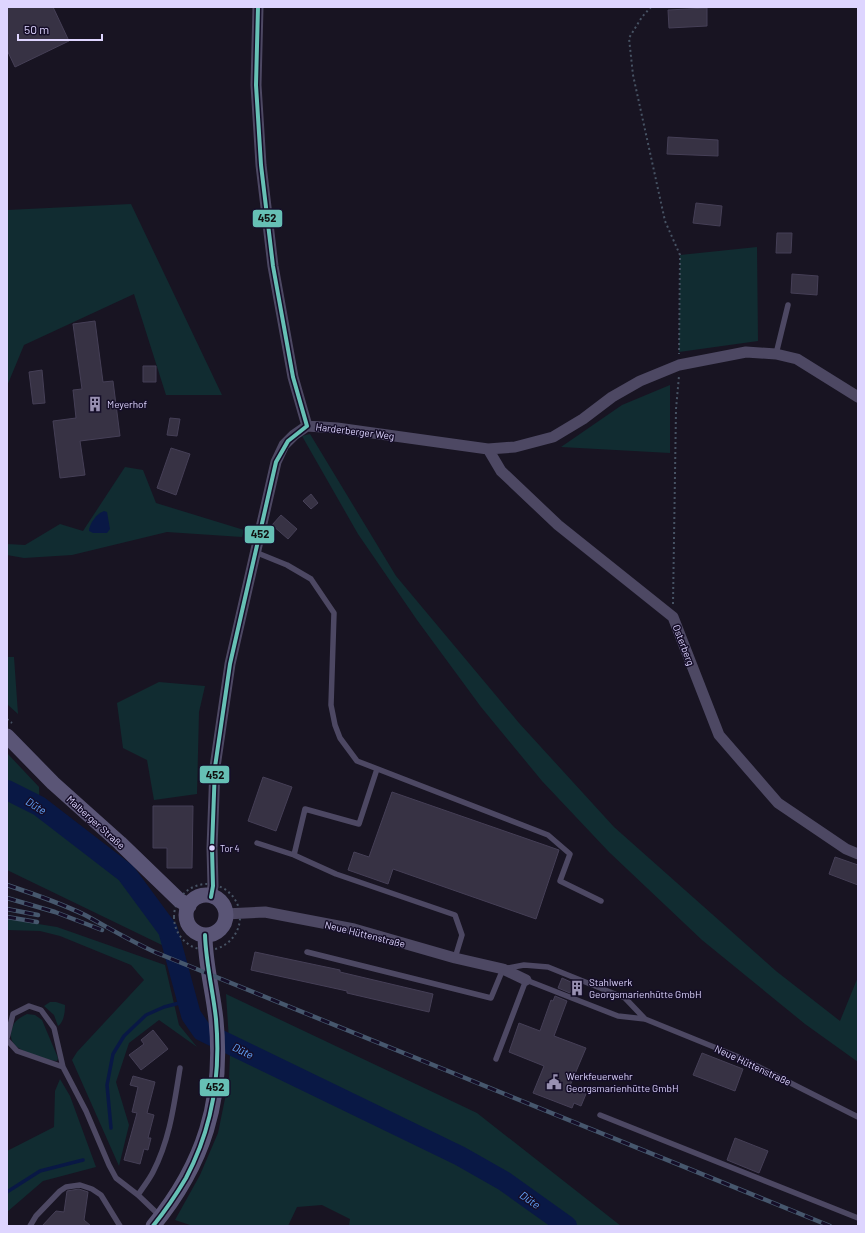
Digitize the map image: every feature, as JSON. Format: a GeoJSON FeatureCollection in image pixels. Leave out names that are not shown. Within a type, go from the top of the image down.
{"type":"FeatureCollection","features":[{"type":"Feature","properties":{"kind":"street"},"geometry":{"type":"LineString","coordinates":[[258,7],[256,85],[262,172],[273,266],[294,377],[307,426]]}},
{"type":"Feature","properties":{"kind":"street","name":"Harderberger Weg"},"geometry":{"type":"LineString","coordinates":[[212,891],[215,767],[230,664],[254,552],[276,462],[284,445],[294,435],[307,426],[337,428],[488,449],[515,447],[553,437],[583,419],[612,397],[640,381],[679,365],[746,352],[776,354],[797,359],[858,397]]}},
{"type":"Feature","properties":{"kind":"street","name":"Osterberg"},"geometry":{"type":"LineString","coordinates":[[488,449],[501,471],[558,525],[673,617],[719,735],[778,803],[846,849],[858,854]]}},
{"type":"Feature","properties":{"kind":"street","name":"Malberger Straße"},"geometry":{"type":"LineString","coordinates":[[7,736],[53,783],[184,903]]}},
{"type":"Feature","properties":{"kind":"street"},"geometry":{"type":"LineString","coordinates":[[157,1221],[179,1190],[195,1160],[207,1129],[213,1104],[213,1073],[218,1053],[213,997],[205,943],[188,925],[184,903],[193,901],[198,897],[204,896],[212,891],[216,899],[221,904],[225,914],[224,922],[217,932],[205,943]]}},
{"type":"Feature","properties":{"kind":"street","name":"Neue Hüttenstraße"},"geometry":{"type":"LineString","coordinates":[[225,914],[265,912],[354,929],[455,958],[503,969],[526,980]]}},
{"type":"Feature","properties":{"kind":"lane"},"geometry":{"type":"LineString","coordinates":[[776,354],[788,305]]}},
{"type":"Feature","properties":{"kind":"lane"},"geometry":{"type":"LineString","coordinates":[[254,552],[287,565],[311,579],[334,613],[331,705],[340,738],[356,761],[548,835],[570,854],[560,881],[602,901]]}},
{"type":"Feature","properties":{"kind":"lane"},"geometry":{"type":"LineString","coordinates":[[294,855],[305,809],[359,824],[377,769]]}},
{"type":"Feature","properties":{"kind":"lane"},"geometry":{"type":"LineString","coordinates":[[257,843],[294,855],[336,874],[455,915],[462,935],[455,958]]}},
{"type":"Feature","properties":{"kind":"lane"},"geometry":{"type":"LineString","coordinates":[[307,952],[492,998],[503,969]]}},
{"type":"Feature","properties":{"kind":"lane","name":"Neue Hüttenstraße"},"geometry":{"type":"LineString","coordinates":[[503,969],[524,965],[548,967],[625,998],[645,1019]]}},
{"type":"Feature","properties":{"kind":"lane"},"geometry":{"type":"LineString","coordinates":[[496,1060],[526,980]]}},
{"type":"Feature","properties":{"kind":"lane","name":"Neue Hüttenstraße"},"geometry":{"type":"LineString","coordinates":[[526,980],[618,1016],[645,1019],[741,1058],[858,1117]]}},
{"type":"Feature","properties":{"kind":"lane"},"geometry":{"type":"LineString","coordinates":[[63,1067],[17,1051],[7,1039],[13,1014],[29,1006],[42,1010],[54,1028],[63,1067],[86,1111],[116,1178],[138,1195],[157,1221]]}},
{"type":"Feature","properties":{"kind":"lane"},"geometry":{"type":"LineString","coordinates":[[138,1195],[153,1173],[163,1148],[172,1120],[180,1068]]}},
{"type":"Feature","properties":{"kind":"lane"},"geometry":{"type":"LineString","coordinates":[[600,1115],[858,1218]]}},
{"type":"Feature","properties":{"kind":"lane"},"geometry":{"type":"LineString","coordinates":[[30,1226],[36,1216],[60,1191],[66,1187],[80,1185],[92,1188],[101,1196],[120,1226]]}},
{"type":"Feature","properties":{"kind":"path"},"geometry":{"type":"LineString","coordinates":[[651,7],[642,17],[629,38],[633,75],[666,221],[680,255],[679,377],[676,409],[673,617]]}},
{"type":"Feature","properties":{"kind":"path"},"geometry":{"type":"LineString","coordinates":[[201,884],[212,891],[223,888],[235,899],[240,913],[238,929],[228,943],[214,950],[205,943],[196,948],[186,943],[179,934],[175,924],[174,912],[184,903],[184,893],[201,884]]}},
{"type":"Feature","properties":{"kind":"green space"},"geometry":{"type":"Polygon","coordinates":[[[131,204],[222,395],[166,395],[134,294],[24,345],[7,386],[7,210],[131,204]]]}},
{"type":"Feature","properties":{"kind":"green space"},"geometry":{"type":"Polygon","coordinates":[[[757,247],[758,341],[679,352],[680,255],[757,247]]]}},
{"type":"Feature","properties":{"kind":"green space"},"geometry":{"type":"Polygon","coordinates":[[[670,385],[670,453],[561,447],[622,405],[670,385]]]}},
{"type":"Feature","properties":{"kind":"green space"},"geometry":{"type":"Polygon","coordinates":[[[310,434],[396,576],[519,723],[614,827],[776,971],[840,1021],[858,977],[858,1062],[805,1024],[702,940],[609,852],[542,781],[481,707],[417,620],[358,534],[302,436],[310,434]]]}},
{"type":"Feature","properties":{"kind":"green space"},"geometry":{"type":"Polygon","coordinates":[[[125,467],[143,470],[156,503],[244,530],[242,537],[167,532],[72,555],[24,558],[7,555],[7,544],[25,545],[60,524],[83,531],[125,467]]]}},
{"type":"Feature","properties":{"kind":"green space"},"geometry":{"type":"Polygon","coordinates":[[[7,657],[14,657],[18,714],[7,704],[7,657]]]}},
{"type":"Feature","properties":{"kind":"green space"},"geometry":{"type":"Polygon","coordinates":[[[159,682],[205,686],[199,712],[197,794],[154,800],[147,760],[123,748],[117,703],[159,682]]]}},
{"type":"Feature","properties":{"kind":"green space"},"geometry":{"type":"Polygon","coordinates":[[[7,753],[39,787],[40,816],[122,878],[157,924],[164,946],[7,870],[7,753]]]}},
{"type":"Feature","properties":{"kind":"green space"},"geometry":{"type":"Polygon","coordinates":[[[7,919],[57,927],[165,965],[179,1025],[197,1047],[159,1020],[129,1043],[116,1082],[129,1125],[119,1166],[72,1060],[77,1052],[144,980],[131,965],[60,936],[40,931],[7,930],[7,919]]]}},
{"type":"Feature","properties":{"kind":"green space"},"geometry":{"type":"Polygon","coordinates":[[[226,994],[477,1113],[621,1226],[349,1226],[350,1219],[322,1205],[297,1207],[288,1226],[193,1226],[175,1220],[200,1175],[218,1133],[229,1079],[230,1055],[226,994]]]}},
{"type":"Feature","properties":{"kind":"green space"},"geometry":{"type":"Polygon","coordinates":[[[50,1002],[65,1005],[63,1019],[58,1026],[54,1015],[44,1006],[50,1002]]]}},
{"type":"Feature","properties":{"kind":"green space"},"geometry":{"type":"Polygon","coordinates":[[[27,1014],[35,1015],[42,1020],[58,1058],[57,1061],[28,1053],[18,1048],[14,1044],[11,1035],[13,1026],[17,1020],[27,1014]]]}},
{"type":"Feature","properties":{"kind":"green space"},"geometry":{"type":"Polygon","coordinates":[[[60,1079],[70,1096],[96,1167],[43,1181],[7,1212],[7,1151],[54,1127],[55,1091],[60,1079]]]}},
{"type":"Feature","properties":{"kind":"water"},"geometry":{"type":"Polygon","coordinates":[[[104,511],[107,512],[110,529],[107,533],[93,533],[89,531],[90,525],[94,519],[104,511]]]}},
{"type":"Feature","properties":{"kind":"building"},"geometry":{"type":"Polygon","coordinates":[[[7,7],[53,7],[69,41],[15,67],[7,50],[7,7]]]}},
{"type":"Feature","properties":{"kind":"building"},"geometry":{"type":"Polygon","coordinates":[[[707,8],[707,26],[669,28],[668,10],[707,8]]]}},
{"type":"Feature","properties":{"kind":"building"},"geometry":{"type":"Polygon","coordinates":[[[668,137],[718,140],[718,156],[667,154],[668,137]]]}},
{"type":"Feature","properties":{"kind":"building"},"geometry":{"type":"Polygon","coordinates":[[[696,203],[722,206],[720,226],[693,223],[696,203]]]}},
{"type":"Feature","properties":{"kind":"building"},"geometry":{"type":"Polygon","coordinates":[[[777,233],[792,233],[791,253],[776,253],[777,233]]]}},
{"type":"Feature","properties":{"kind":"building"},"geometry":{"type":"Polygon","coordinates":[[[792,274],[818,276],[817,295],[791,293],[792,274]]]}},
{"type":"Feature","properties":{"kind":"building","name":"Meyerhof"},"geometry":{"type":"Polygon","coordinates":[[[95,321],[103,382],[113,381],[120,436],[80,441],[85,475],[60,478],[53,421],[76,418],[73,390],[82,389],[73,324],[95,321]]]}},
{"type":"Feature","properties":{"kind":"building"},"geometry":{"type":"Polygon","coordinates":[[[143,366],[156,366],[156,382],[143,382],[143,366]]]}},
{"type":"Feature","properties":{"kind":"building"},"geometry":{"type":"Polygon","coordinates":[[[42,370],[45,403],[33,404],[29,372],[42,370]]]}},
{"type":"Feature","properties":{"kind":"building"},"geometry":{"type":"Polygon","coordinates":[[[170,418],[180,419],[177,436],[167,435],[170,418]]]}},
{"type":"Feature","properties":{"kind":"building"},"geometry":{"type":"Polygon","coordinates":[[[171,448],[190,454],[176,495],[157,488],[171,448]]]}},
{"type":"Feature","properties":{"kind":"building"},"geometry":{"type":"Polygon","coordinates":[[[311,494],[318,503],[311,509],[303,501],[311,494]]]}},
{"type":"Feature","properties":{"kind":"building"},"geometry":{"type":"Polygon","coordinates":[[[281,515],[297,529],[288,539],[272,525],[281,515]]]}},
{"type":"Feature","properties":{"kind":"building"},"geometry":{"type":"Polygon","coordinates":[[[263,777],[292,787],[276,831],[248,821],[263,777]]]}},
{"type":"Feature","properties":{"kind":"building"},"geometry":{"type":"Polygon","coordinates":[[[392,792],[559,850],[536,919],[393,869],[388,884],[348,870],[354,852],[369,857],[392,792]]]}},
{"type":"Feature","properties":{"kind":"building"},"geometry":{"type":"Polygon","coordinates":[[[153,806],[193,806],[192,868],[167,868],[167,848],[153,848],[153,806]]]}},
{"type":"Feature","properties":{"kind":"building"},"geometry":{"type":"Polygon","coordinates":[[[835,857],[858,865],[858,885],[829,874],[835,857]]]}},
{"type":"Feature","properties":{"kind":"building"},"geometry":{"type":"Polygon","coordinates":[[[255,952],[340,970],[340,972],[433,994],[429,1012],[347,993],[347,991],[251,970],[255,952]]]}},
{"type":"Feature","properties":{"kind":"building"},"geometry":{"type":"Polygon","coordinates":[[[562,978],[573,983],[570,993],[558,988],[562,978]]]}},
{"type":"Feature","properties":{"kind":"building"},"geometry":{"type":"Polygon","coordinates":[[[555,996],[567,1001],[554,1036],[586,1048],[569,1088],[586,1094],[581,1106],[574,1103],[572,1108],[533,1093],[544,1066],[509,1052],[519,1023],[540,1031],[551,1000],[553,1001],[555,996]]]}},
{"type":"Feature","properties":{"kind":"building"},"geometry":{"type":"Polygon","coordinates":[[[153,1030],[168,1049],[141,1070],[129,1055],[144,1044],[141,1040],[153,1030]]]}},
{"type":"Feature","properties":{"kind":"building"},"geometry":{"type":"Polygon","coordinates":[[[702,1053],[743,1069],[735,1091],[693,1075],[702,1053]]]}},
{"type":"Feature","properties":{"kind":"building"},"geometry":{"type":"Polygon","coordinates":[[[133,1076],[155,1082],[147,1113],[154,1115],[148,1138],[151,1138],[148,1150],[144,1149],[140,1164],[124,1160],[137,1113],[132,1112],[138,1087],[130,1085],[133,1076]]]}},
{"type":"Feature","properties":{"kind":"building"},"geometry":{"type":"Polygon","coordinates":[[[735,1138],[768,1151],[759,1173],[727,1160],[735,1138]]]}},
{"type":"Feature","properties":{"kind":"building"},"geometry":{"type":"Polygon","coordinates":[[[79,1189],[88,1192],[84,1220],[91,1226],[42,1226],[56,1211],[64,1212],[67,1191],[79,1189]]]}},
{"type":"Feature","properties":{"kind":"waterway","name":"Düte"},"geometry":{"type":"LineString","coordinates":[[7,790],[39,806],[126,873],[168,930],[191,1015],[202,1031],[460,1156],[504,1181],[567,1226]]}},
{"type":"Feature","properties":{"kind":"waterway"},"geometry":{"type":"LineString","coordinates":[[111,1128],[107,1085],[113,1054],[124,1036],[146,1015],[164,1007],[187,1001]]}},
{"type":"Feature","properties":{"kind":"waterway"},"geometry":{"type":"LineString","coordinates":[[7,1192],[40,1171],[83,1160]]}},
{"type":"Feature","properties":{"kind":"railway"},"geometry":{"type":"LineString","coordinates":[[7,885],[47,899],[85,915],[157,953],[830,1226]]}},
{"type":"Feature","properties":{"kind":"railway"},"geometry":{"type":"LineString","coordinates":[[7,898],[55,912],[102,930]]}},
{"type":"Feature","properties":{"kind":"railway"},"geometry":{"type":"LineString","coordinates":[[7,909],[38,915]]}},
{"type":"Feature","properties":{"kind":"railway"},"geometry":{"type":"LineString","coordinates":[[7,917],[37,922]]}},
{"type":"Feature","properties":{"kind":"transit line","name":"452"},"geometry":{"type":"LineString","coordinates":[[258,7],[256,85],[261,165],[273,266],[293,377],[307,426]]}},
{"type":"Feature","properties":{"kind":"transit line","name":"452"},"geometry":{"type":"LineString","coordinates":[[211,897],[213,886],[212,848],[215,767],[230,664],[276,462],[288,441],[307,426]]}},
{"type":"Feature","properties":{"kind":"transit line","name":"452"},"geometry":{"type":"LineString","coordinates":[[153,1226],[186,1178],[202,1140],[213,1101],[217,1061],[216,1019],[205,935]]}},
{"type":"Feature","properties":{"kind":"place","name":"Meyerhof"},"geometry":{"type":"Point","coordinates":[95,404]}},
{"type":"Feature","properties":{"kind":"place","name":"Tor 4"},"geometry":{"type":"Point","coordinates":[212,848]}},
{"type":"Feature","properties":{"kind":"place","name":"Stahlwerk Georgsmarienhütte GmbH"},"geometry":{"type":"Point","coordinates":[577,988]}},
{"type":"Feature","properties":{"kind":"place","name":"Werkfeuerwehr Georgsmarienhütte GmbH"},"geometry":{"type":"Point","coordinates":[554,1082]}}]}
